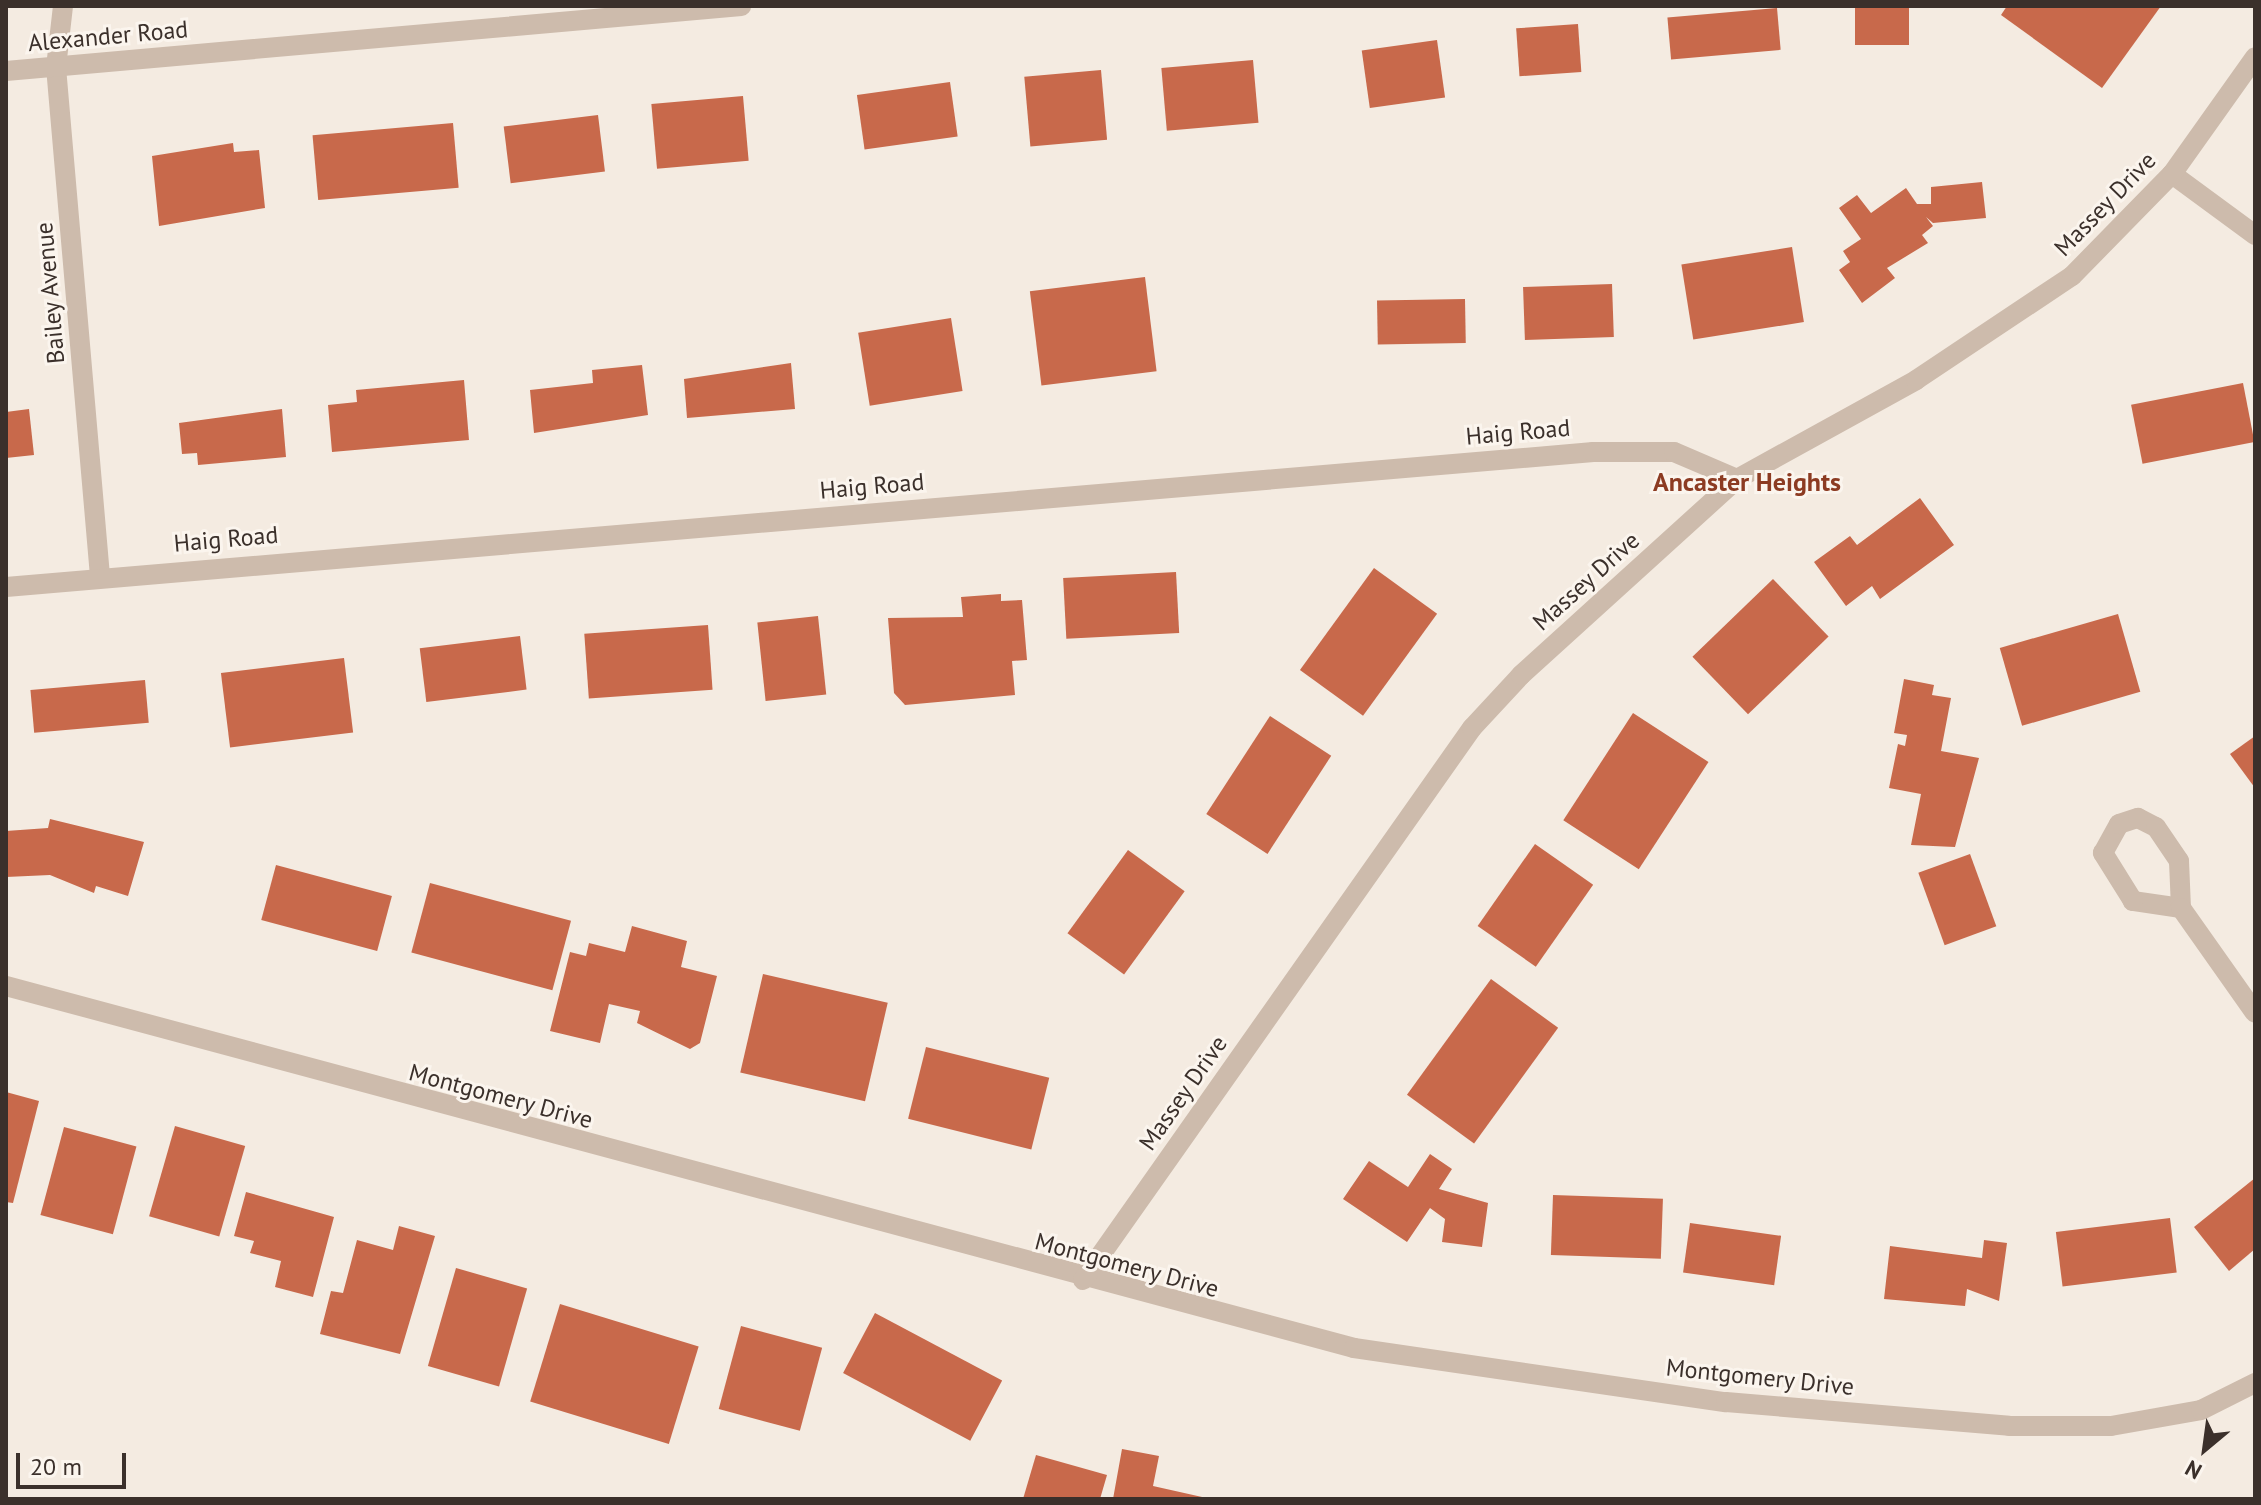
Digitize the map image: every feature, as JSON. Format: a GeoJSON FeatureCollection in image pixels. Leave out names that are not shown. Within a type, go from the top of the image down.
{"type":"FeatureCollection","features":[{"type":"Feature","properties":{"kind":"street","name":"Bailey Avenue"},"geometry":{"type":"LineString","coordinates":[[63,6],[56,67],[100,576]]}},
{"type":"Feature","properties":{"kind":"street","name":"Alexander Road"},"geometry":{"type":"LineString","coordinates":[[6,71],[741,6]]}},
{"type":"Feature","properties":{"kind":"street","name":"Massey Drive"},"geometry":{"type":"LineString","coordinates":[[1083,1280],[1472,728],[1737,479],[1916,380],[2072,276],[2172,174],[2255,57]]}},
{"type":"Feature","properties":{"kind":"street"},"geometry":{"type":"LineString","coordinates":[[2172,174],[2255,235]]}},
{"type":"Feature","properties":{"kind":"street","name":"Haig Road"},"geometry":{"type":"LineString","coordinates":[[6,587],[100,576],[1593,452],[1674,452],[1737,479]]}},
{"type":"Feature","properties":{"kind":"street"},"geometry":{"type":"LineString","coordinates":[[2181,908],[2133,901],[2103,853],[2119,824],[2138,818],[2156,827],[2179,861],[2181,908],[2255,1013]]}},
{"type":"Feature","properties":{"kind":"street","name":"Montgomery Drive"},"geometry":{"type":"LineString","coordinates":[[6,986],[1083,1280],[1354,1348],[1742,1403],[2009,1426],[2111,1426],[2201,1410],[2255,1383]]}},
{"type":"Feature","properties":{"kind":"building"},"geometry":{"type":"Polygon","coordinates":[[[1855,6],[1909,6],[1909,45],[1855,45],[1855,6]]]}},
{"type":"Feature","properties":{"kind":"building"},"geometry":{"type":"Polygon","coordinates":[[[2007,6],[2161,6],[2102,88],[2001,15],[2007,6]]]}},
{"type":"Feature","properties":{"kind":"building"},"geometry":{"type":"Polygon","coordinates":[[[1777,8],[1781,50],[1671,59],[1667,18],[1777,8]]]}},
{"type":"Feature","properties":{"kind":"building"},"geometry":{"type":"Polygon","coordinates":[[[1578,24],[1581,72],[1519,76],[1516,28],[1578,24]]]}},
{"type":"Feature","properties":{"kind":"building"},"geometry":{"type":"Polygon","coordinates":[[[1437,40],[1445,97],[1370,108],[1362,51],[1437,40]]]}},
{"type":"Feature","properties":{"kind":"building"},"geometry":{"type":"Polygon","coordinates":[[[1253,60],[1258,123],[1167,131],[1161,68],[1253,60]]]}},
{"type":"Feature","properties":{"kind":"building"},"geometry":{"type":"Polygon","coordinates":[[[1101,70],[1107,140],[1030,146],[1024,77],[1101,70]]]}},
{"type":"Feature","properties":{"kind":"building"},"geometry":{"type":"Polygon","coordinates":[[[950,82],[958,136],[865,150],[857,95],[950,82]]]}},
{"type":"Feature","properties":{"kind":"building"},"geometry":{"type":"Polygon","coordinates":[[[743,96],[749,161],[657,169],[651,104],[743,96]]]}},
{"type":"Feature","properties":{"kind":"building"},"geometry":{"type":"Polygon","coordinates":[[[598,115],[605,172],[511,183],[504,127],[598,115]]]}},
{"type":"Feature","properties":{"kind":"building"},"geometry":{"type":"Polygon","coordinates":[[[453,123],[459,188],[318,200],[313,135],[453,123]]]}},
{"type":"Feature","properties":{"kind":"building"},"geometry":{"type":"Polygon","coordinates":[[[233,143],[234,152],[259,150],[265,208],[159,226],[152,156],[233,143]]]}},
{"type":"Feature","properties":{"kind":"building"},"geometry":{"type":"Polygon","coordinates":[[[1982,182],[1986,218],[1933,223],[1926,217],[1933,226],[1922,235],[1928,243],[1887,268],[1895,278],[1862,303],[1839,270],[1850,262],[1843,251],[1861,239],[1839,208],[1857,195],[1871,213],[1906,188],[1917,204],[1931,204],[1931,187],[1982,182]]]}},
{"type":"Feature","properties":{"kind":"building"},"geometry":{"type":"Polygon","coordinates":[[[1792,247],[1804,322],[1693,340],[1681,265],[1792,247]]]}},
{"type":"Feature","properties":{"kind":"building"},"geometry":{"type":"Polygon","coordinates":[[[1145,277],[1157,371],[1041,385],[1030,291],[1145,277]]]}},
{"type":"Feature","properties":{"kind":"building"},"geometry":{"type":"Polygon","coordinates":[[[1612,284],[1614,337],[1525,340],[1523,287],[1612,284]]]}},
{"type":"Feature","properties":{"kind":"building"},"geometry":{"type":"Polygon","coordinates":[[[1465,299],[1466,343],[1378,345],[1377,301],[1465,299]]]}},
{"type":"Feature","properties":{"kind":"building"},"geometry":{"type":"Polygon","coordinates":[[[951,318],[963,391],[870,406],[858,333],[951,318]]]}},
{"type":"Feature","properties":{"kind":"building"},"geometry":{"type":"Polygon","coordinates":[[[791,363],[795,409],[687,418],[684,379],[791,363]]]}},
{"type":"Feature","properties":{"kind":"building"},"geometry":{"type":"Polygon","coordinates":[[[642,365],[648,415],[534,433],[530,390],[593,383],[592,370],[642,365]]]}},
{"type":"Feature","properties":{"kind":"building"},"geometry":{"type":"Polygon","coordinates":[[[464,380],[469,440],[332,452],[328,405],[357,402],[356,390],[464,380]]]}},
{"type":"Feature","properties":{"kind":"building"},"geometry":{"type":"Polygon","coordinates":[[[2243,383],[2254,442],[2143,464],[2131,405],[2243,383]]]}},
{"type":"Feature","properties":{"kind":"building"},"geometry":{"type":"Polygon","coordinates":[[[29,409],[34,455],[6,458],[6,412],[29,409]]]}},
{"type":"Feature","properties":{"kind":"building"},"geometry":{"type":"Polygon","coordinates":[[[282,409],[286,457],[198,465],[197,453],[182,454],[179,423],[282,409]]]}},
{"type":"Feature","properties":{"kind":"building"},"geometry":{"type":"Polygon","coordinates":[[[1920,498],[1954,545],[1880,599],[1872,586],[1846,606],[1814,562],[1850,536],[1857,545],[1920,498]]]}},
{"type":"Feature","properties":{"kind":"building"},"geometry":{"type":"Polygon","coordinates":[[[1374,568],[1437,614],[1363,716],[1300,670],[1374,568]]]}},
{"type":"Feature","properties":{"kind":"building"},"geometry":{"type":"Polygon","coordinates":[[[1176,572],[1179,633],[1066,639],[1063,578],[1176,572]]]}},
{"type":"Feature","properties":{"kind":"building"},"geometry":{"type":"Polygon","coordinates":[[[1773,579],[1829,637],[1748,714],[1692,657],[1773,579]]]}},
{"type":"Feature","properties":{"kind":"building"},"geometry":{"type":"Polygon","coordinates":[[[1001,594],[1001,601],[1022,600],[1027,660],[1012,661],[1015,695],[905,705],[894,693],[888,618],[963,617],[961,597],[1001,594]]]}},
{"type":"Feature","properties":{"kind":"building"},"geometry":{"type":"Polygon","coordinates":[[[2118,614],[2140,692],[2022,726],[2000,648],[2118,614]]]}},
{"type":"Feature","properties":{"kind":"building"},"geometry":{"type":"Polygon","coordinates":[[[818,616],[826,695],[766,701],[757,622],[818,616]]]}},
{"type":"Feature","properties":{"kind":"building"},"geometry":{"type":"Polygon","coordinates":[[[708,625],[713,690],[589,698],[584,634],[708,625]]]}},
{"type":"Feature","properties":{"kind":"building"},"geometry":{"type":"Polygon","coordinates":[[[520,636],[527,690],[426,702],[420,648],[520,636]]]}},
{"type":"Feature","properties":{"kind":"building"},"geometry":{"type":"Polygon","coordinates":[[[344,658],[353,732],[230,748],[221,673],[344,658]]]}},
{"type":"Feature","properties":{"kind":"building"},"geometry":{"type":"Polygon","coordinates":[[[1904,679],[1934,685],[1932,695],[1951,698],[1941,751],[1979,758],[1955,847],[1911,845],[1921,794],[1889,788],[1898,744],[1905,746],[1907,735],[1894,733],[1904,679]]]}},
{"type":"Feature","properties":{"kind":"building"},"geometry":{"type":"Polygon","coordinates":[[[145,680],[149,723],[34,733],[30,690],[145,680]]]}},
{"type":"Feature","properties":{"kind":"building"},"geometry":{"type":"Polygon","coordinates":[[[1633,713],[1708,762],[1639,869],[1563,820],[1633,713]]]}},
{"type":"Feature","properties":{"kind":"building"},"geometry":{"type":"Polygon","coordinates":[[[1270,716],[1331,756],[1268,854],[1206,814],[1270,716]]]}},
{"type":"Feature","properties":{"kind":"building"},"geometry":{"type":"Polygon","coordinates":[[[2255,736],[2255,788],[2230,754],[2255,736]]]}},
{"type":"Feature","properties":{"kind":"building"},"geometry":{"type":"Polygon","coordinates":[[[50,819],[144,842],[128,896],[96,886],[94,893],[50,875],[6,877],[6,831],[48,828],[50,819]]]}},
{"type":"Feature","properties":{"kind":"building"},"geometry":{"type":"Polygon","coordinates":[[[1535,844],[1593,885],[1536,967],[1478,926],[1535,844]]]}},
{"type":"Feature","properties":{"kind":"building"},"geometry":{"type":"Polygon","coordinates":[[[1128,850],[1185,891],[1124,974],[1067,933],[1128,850]]]}},
{"type":"Feature","properties":{"kind":"building"},"geometry":{"type":"Polygon","coordinates":[[[1970,854],[1996,926],[1945,945],[1918,873],[1970,854]]]}},
{"type":"Feature","properties":{"kind":"building"},"geometry":{"type":"Polygon","coordinates":[[[276,865],[392,896],[377,951],[261,920],[276,865]]]}},
{"type":"Feature","properties":{"kind":"building"},"geometry":{"type":"Polygon","coordinates":[[[430,883],[571,921],[552,990],[411,953],[430,883]]]}},
{"type":"Feature","properties":{"kind":"building"},"geometry":{"type":"Polygon","coordinates":[[[632,926],[687,941],[681,967],[717,976],[700,1043],[690,1049],[637,1023],[640,1011],[609,1004],[600,1043],[550,1031],[570,952],[586,956],[589,943],[625,952],[632,926]]]}},
{"type":"Feature","properties":{"kind":"building"},"geometry":{"type":"Polygon","coordinates":[[[763,974],[888,1003],[865,1101],[740,1072],[763,974]]]}},
{"type":"Feature","properties":{"kind":"building"},"geometry":{"type":"Polygon","coordinates":[[[1491,979],[1558,1028],[1474,1143],[1407,1095],[1491,979]]]}},
{"type":"Feature","properties":{"kind":"building"},"geometry":{"type":"Polygon","coordinates":[[[926,1047],[1049,1078],[1031,1150],[908,1119],[926,1047]]]}},
{"type":"Feature","properties":{"kind":"building"},"geometry":{"type":"Polygon","coordinates":[[[6,1092],[39,1101],[13,1203],[6,1202],[6,1092]]]}},
{"type":"Feature","properties":{"kind":"building"},"geometry":{"type":"Polygon","coordinates":[[[175,1126],[245,1146],[219,1236],[149,1216],[175,1126]]]}},
{"type":"Feature","properties":{"kind":"building"},"geometry":{"type":"Polygon","coordinates":[[[64,1127],[136,1146],[113,1234],[40,1215],[64,1127]]]}},
{"type":"Feature","properties":{"kind":"building"},"geometry":{"type":"Polygon","coordinates":[[[1430,1154],[1452,1169],[1439,1189],[1488,1203],[1482,1247],[1442,1242],[1445,1219],[1430,1208],[1407,1242],[1343,1199],[1369,1161],[1408,1187],[1430,1154]]]}},
{"type":"Feature","properties":{"kind":"building"},"geometry":{"type":"Polygon","coordinates":[[[2255,1178],[2255,1249],[2229,1271],[2194,1227],[2255,1178]]]}},
{"type":"Feature","properties":{"kind":"building"},"geometry":{"type":"Polygon","coordinates":[[[246,1192],[334,1217],[313,1297],[275,1287],[281,1261],[250,1253],[254,1241],[234,1236],[246,1192]]]}},
{"type":"Feature","properties":{"kind":"building"},"geometry":{"type":"Polygon","coordinates":[[[1553,1195],[1663,1199],[1661,1259],[1551,1255],[1553,1195]]]}},
{"type":"Feature","properties":{"kind":"building"},"geometry":{"type":"Polygon","coordinates":[[[2170,1218],[2177,1273],[2063,1287],[2056,1232],[2170,1218]]]}},
{"type":"Feature","properties":{"kind":"building"},"geometry":{"type":"Polygon","coordinates":[[[1690,1223],[1781,1236],[1774,1285],[1683,1273],[1690,1223]]]}},
{"type":"Feature","properties":{"kind":"building"},"geometry":{"type":"Polygon","coordinates":[[[399,1226],[435,1236],[400,1354],[320,1334],[331,1291],[343,1293],[357,1240],[393,1250],[399,1226]]]}},
{"type":"Feature","properties":{"kind":"building"},"geometry":{"type":"Polygon","coordinates":[[[1984,1240],[2007,1243],[1999,1301],[1967,1289],[1965,1306],[1884,1299],[1890,1246],[1982,1258],[1984,1240]]]}},
{"type":"Feature","properties":{"kind":"building"},"geometry":{"type":"Polygon","coordinates":[[[456,1268],[527,1288],[499,1386],[428,1366],[456,1268]]]}},
{"type":"Feature","properties":{"kind":"building"},"geometry":{"type":"Polygon","coordinates":[[[560,1304],[699,1346],[669,1444],[530,1402],[560,1304]]]}},
{"type":"Feature","properties":{"kind":"building"},"geometry":{"type":"Polygon","coordinates":[[[875,1313],[1002,1381],[970,1441],[843,1373],[875,1313]]]}},
{"type":"Feature","properties":{"kind":"building"},"geometry":{"type":"Polygon","coordinates":[[[741,1326],[822,1348],[800,1431],[719,1409],[741,1326]]]}},
{"type":"Feature","properties":{"kind":"building"},"geometry":{"type":"Polygon","coordinates":[[[1122,1449],[1159,1456],[1153,1486],[1211,1499],[1113,1499],[1122,1449]]]}},
{"type":"Feature","properties":{"kind":"building"},"geometry":{"type":"Polygon","coordinates":[[[1036,1455],[1107,1475],[1100,1499],[1023,1499],[1036,1455]]]}},
{"type":"Feature","properties":{"kind":"district","name":"Ancaster Heights"},"geometry":{"type":"Point","coordinates":[1747,482]}}]}
